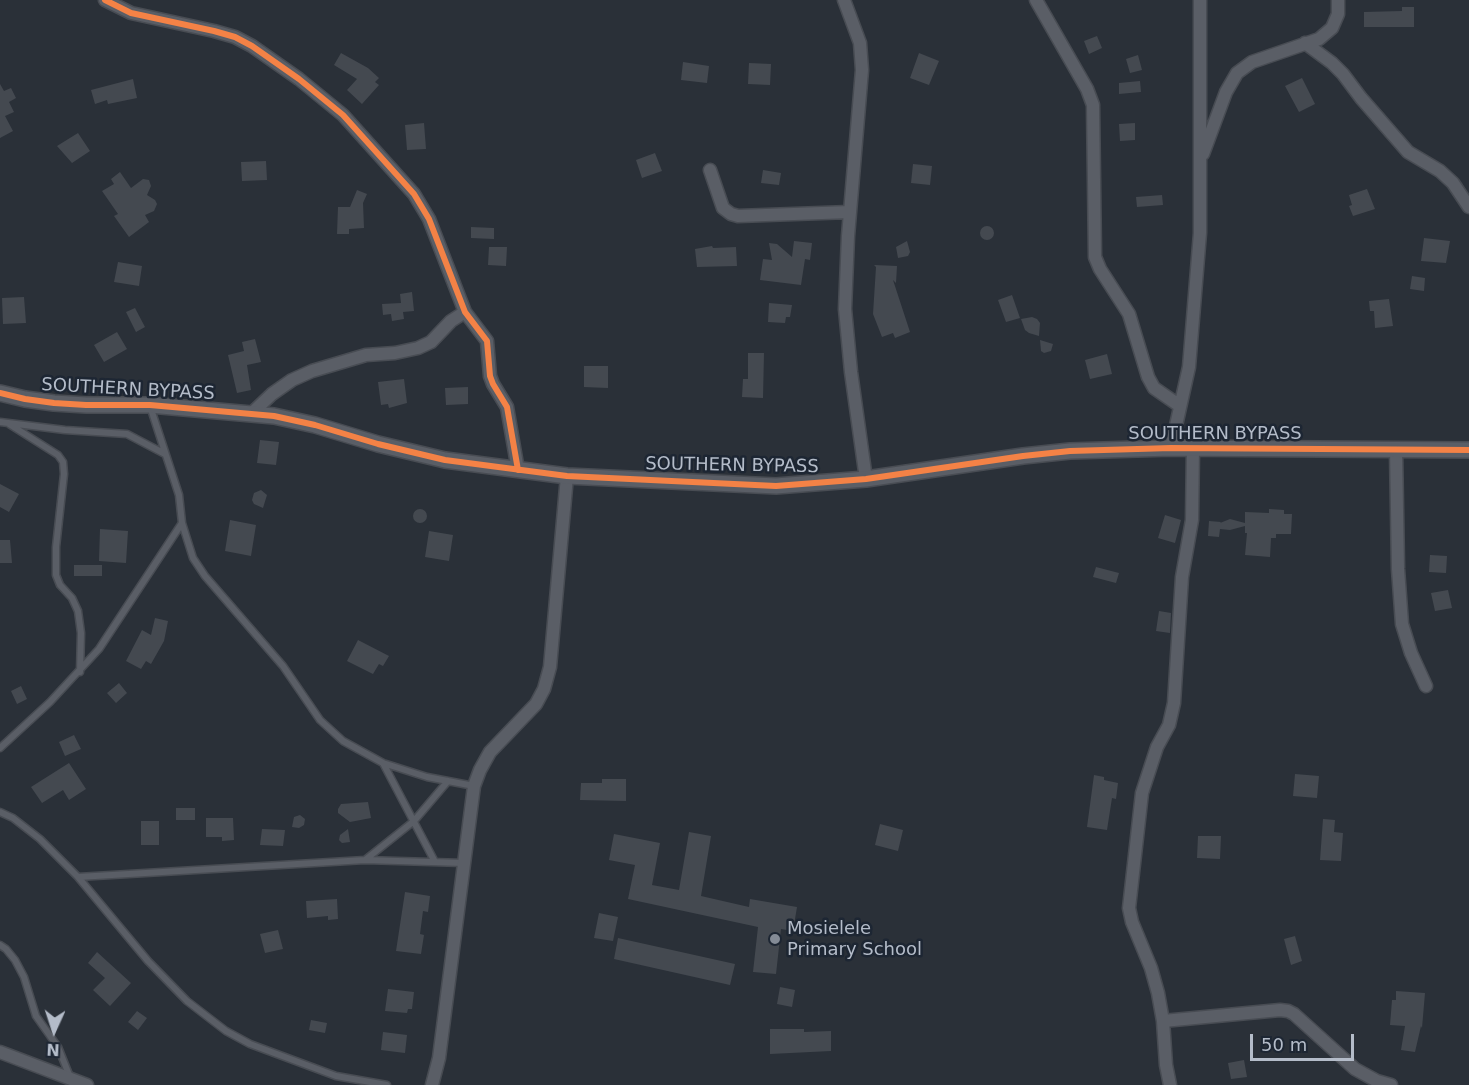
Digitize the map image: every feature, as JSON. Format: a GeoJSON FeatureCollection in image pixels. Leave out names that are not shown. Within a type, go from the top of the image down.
{"type":"FeatureCollection","features":[{"type":"Feature","properties":{"kind":"street"},"geometry":{"type":"LineString","coordinates":[[105,0],[131,13],[235,37],[271,58],[343,115],[414,194],[429,219],[465,312],[487,341],[490,376],[492,384],[507,407],[518,470]]}},
{"type":"Feature","properties":{"kind":"street"},"geometry":{"type":"LineString","coordinates":[[844,0],[860,43],[862,70],[850,212],[845,309],[866,479]]}},
{"type":"Feature","properties":{"kind":"street"},"geometry":{"type":"LineString","coordinates":[[1036,0],[1087,89],[1093,105],[1095,257],[1100,269],[1130,314],[1148,377],[1154,388],[1180,406]]}},
{"type":"Feature","properties":{"kind":"street"},"geometry":{"type":"LineString","coordinates":[[1171,448],[1191,349],[1200,233],[1200,0]]}},
{"type":"Feature","properties":{"kind":"street"},"geometry":{"type":"LineString","coordinates":[[1200,162],[1226,92],[1237,73],[1252,62],[1319,39],[1332,28],[1338,14],[1338,0]]}},
{"type":"Feature","properties":{"kind":"street"},"geometry":{"type":"LineString","coordinates":[[1305,43],[1343,74],[1360,98],[1408,152],[1440,171],[1453,183],[1469,207]]}},
{"type":"Feature","properties":{"kind":"street"},"geometry":{"type":"LineString","coordinates":[[710,170],[723,207],[731,214],[738,216],[850,212]]}},
{"type":"Feature","properties":{"kind":"street"},"geometry":{"type":"LineString","coordinates":[[252,413],[272,394],[292,380],[312,371],[366,355],[395,353],[424,345],[465,312]]}},
{"type":"Feature","properties":{"kind":"street"},"geometry":{"type":"LineString","coordinates":[[0,383],[25,399]]}},
{"type":"Feature","properties":{"kind":"street","name":"SOUTHERN BYPASS"},"geometry":{"type":"LineString","coordinates":[[0,393],[25,399],[86,405],[150,405],[252,413],[315,425],[426,456],[567,476],[776,486],[866,479],[1047,453],[1171,448],[1469,450]]}},
{"type":"Feature","properties":{"kind":"street"},"geometry":{"type":"LineString","coordinates":[[1170,1085],[1166,1065],[1164,1021],[1151,968],[1132,922],[1129,908],[1142,793],[1157,747],[1169,725],[1174,703],[1182,577],[1192,520],[1193,448]]}},
{"type":"Feature","properties":{"kind":"street"},"geometry":{"type":"LineString","coordinates":[[1396,450],[1398,569],[1402,624],[1426,686]]}},
{"type":"Feature","properties":{"kind":"street"},"geometry":{"type":"LineString","coordinates":[[432,1085],[439,1058],[474,786],[490,752],[536,705],[544,689],[550,667],[567,476]]}},
{"type":"Feature","properties":{"kind":"street"},"geometry":{"type":"LineString","coordinates":[[1164,1021],[1288,1011],[1355,1069],[1377,1081],[1392,1085]]}},
{"type":"Feature","properties":{"kind":"street"},"geometry":{"type":"LineString","coordinates":[[0,1052],[87,1085]]}},
{"type":"Feature","properties":{"kind":"lane"},"geometry":{"type":"LineString","coordinates":[[150,405],[179,495],[183,523],[193,558],[205,576],[283,666],[320,720],[343,741],[383,763],[427,777],[474,786]]}},
{"type":"Feature","properties":{"kind":"lane"},"geometry":{"type":"LineString","coordinates":[[0,422],[127,434],[165,454]]}},
{"type":"Feature","properties":{"kind":"lane"},"geometry":{"type":"LineString","coordinates":[[9,424],[58,455],[63,462],[56,575],[60,585],[72,598],[78,611],[81,633],[80,672]]}},
{"type":"Feature","properties":{"kind":"lane"},"geometry":{"type":"LineString","coordinates":[[0,748],[80,672],[109,635],[183,523]]}},
{"type":"Feature","properties":{"kind":"lane"},"geometry":{"type":"LineString","coordinates":[[383,763],[435,862]]}},
{"type":"Feature","properties":{"kind":"lane"},"geometry":{"type":"LineString","coordinates":[[365,860],[414,821],[448,781]]}},
{"type":"Feature","properties":{"kind":"lane"},"geometry":{"type":"LineString","coordinates":[[0,812],[13,818],[40,839],[78,877],[148,961],[187,1001],[226,1031],[250,1044],[336,1076],[387,1085]]}},
{"type":"Feature","properties":{"kind":"lane"},"geometry":{"type":"LineString","coordinates":[[78,877],[365,860],[464,864]]}},
{"type":"Feature","properties":{"kind":"lane"},"geometry":{"type":"LineString","coordinates":[[0,945],[15,960],[24,977],[36,1016],[58,1047],[71,1078]]}},
{"type":"Feature","properties":{"kind":"building"},"geometry":{"type":"Polygon","coordinates":[[[1402,7],[1414,7],[1414,27],[1364,27],[1364,12],[1402,11],[1402,7]]]}},
{"type":"Feature","properties":{"kind":"building"},"geometry":{"type":"Polygon","coordinates":[[[1097,36],[1102,48],[1089,54],[1084,41],[1097,36]]]}},
{"type":"Feature","properties":{"kind":"building"},"geometry":{"type":"Polygon","coordinates":[[[341,53],[368,68],[379,78],[375,82],[379,85],[362,104],[347,90],[357,79],[334,65],[341,53]]]}},
{"type":"Feature","properties":{"kind":"building"},"geometry":{"type":"Polygon","coordinates":[[[919,53],[939,61],[929,85],[910,78],[919,53]]]}},
{"type":"Feature","properties":{"kind":"building"},"geometry":{"type":"Polygon","coordinates":[[[1138,55],[1142,70],[1130,73],[1126,59],[1138,55]]]}},
{"type":"Feature","properties":{"kind":"building"},"geometry":{"type":"Polygon","coordinates":[[[683,62],[709,66],[707,83],[681,80],[683,62]]]}},
{"type":"Feature","properties":{"kind":"building"},"geometry":{"type":"Polygon","coordinates":[[[749,63],[771,64],[770,85],[748,84],[749,63]]]}},
{"type":"Feature","properties":{"kind":"building"},"geometry":{"type":"Polygon","coordinates":[[[1302,78],[1315,104],[1299,112],[1285,86],[1302,78]]]}},
{"type":"Feature","properties":{"kind":"building"},"geometry":{"type":"Polygon","coordinates":[[[133,79],[137,98],[108,104],[107,100],[95,104],[91,90],[133,79]]]}},
{"type":"Feature","properties":{"kind":"building"},"geometry":{"type":"Polygon","coordinates":[[[1140,81],[1141,92],[1119,94],[1119,83],[1140,81]]]}},
{"type":"Feature","properties":{"kind":"building"},"geometry":{"type":"Polygon","coordinates":[[[0,84],[4,91],[11,88],[16,98],[9,102],[14,112],[5,116],[13,131],[0,138],[0,84]]]}},
{"type":"Feature","properties":{"kind":"building"},"geometry":{"type":"Polygon","coordinates":[[[424,123],[426,149],[407,150],[405,125],[424,123]]]}},
{"type":"Feature","properties":{"kind":"building"},"geometry":{"type":"Polygon","coordinates":[[[1135,123],[1135,140],[1120,141],[1119,124],[1135,123]]]}},
{"type":"Feature","properties":{"kind":"building"},"geometry":{"type":"Polygon","coordinates":[[[78,133],[90,151],[72,163],[57,146],[78,133]]]}},
{"type":"Feature","properties":{"kind":"building"},"geometry":{"type":"Polygon","coordinates":[[[655,153],[662,171],[642,178],[636,160],[655,153]]]}},
{"type":"Feature","properties":{"kind":"building"},"geometry":{"type":"Polygon","coordinates":[[[266,161],[267,180],[242,181],[241,162],[266,161]]]}},
{"type":"Feature","properties":{"kind":"building"},"geometry":{"type":"Polygon","coordinates":[[[913,164],[932,166],[930,185],[911,183],[913,164]]]}},
{"type":"Feature","properties":{"kind":"building"},"geometry":{"type":"Polygon","coordinates":[[[763,170],[781,173],[779,185],[761,183],[763,170]]]}},
{"type":"Feature","properties":{"kind":"building"},"geometry":{"type":"Polygon","coordinates":[[[120,172],[131,188],[143,179],[149,180],[151,186],[147,195],[157,204],[154,211],[145,215],[149,222],[129,237],[114,216],[118,214],[102,191],[114,184],[111,179],[120,172]]]}},
{"type":"Feature","properties":{"kind":"building"},"geometry":{"type":"Polygon","coordinates":[[[1367,189],[1375,209],[1353,216],[1349,206],[1352,205],[1349,195],[1367,189]]]}},
{"type":"Feature","properties":{"kind":"building"},"geometry":{"type":"Polygon","coordinates":[[[357,190],[367,194],[363,203],[364,228],[349,229],[349,234],[337,234],[338,207],[350,207],[357,190]]]}},
{"type":"Feature","properties":{"kind":"building"},"geometry":{"type":"Polygon","coordinates":[[[1162,195],[1163,205],[1137,207],[1136,197],[1162,195]]]}},
{"type":"Feature","properties":{"kind":"building"},"geometry":{"type":"Polygon","coordinates":[[[987,226],[992,228],[994,233],[992,238],[987,240],[982,238],[980,233],[982,228],[987,226]]]}},
{"type":"Feature","properties":{"kind":"building"},"geometry":{"type":"Polygon","coordinates":[[[471,227],[494,228],[494,239],[471,238],[471,227]]]}},
{"type":"Feature","properties":{"kind":"building"},"geometry":{"type":"Polygon","coordinates":[[[1424,238],[1450,241],[1446,263],[1421,261],[1424,238]]]}},
{"type":"Feature","properties":{"kind":"building"},"geometry":{"type":"Polygon","coordinates":[[[794,241],[812,243],[810,260],[805,259],[801,285],[760,280],[763,259],[772,260],[769,243],[777,244],[792,257],[794,241]]]}},
{"type":"Feature","properties":{"kind":"building"},"geometry":{"type":"Polygon","coordinates":[[[907,241],[910,252],[908,256],[898,258],[896,247],[907,241]]]}},
{"type":"Feature","properties":{"kind":"building"},"geometry":{"type":"Polygon","coordinates":[[[712,246],[713,248],[736,247],[737,266],[697,267],[695,249],[712,246]]]}},
{"type":"Feature","properties":{"kind":"building"},"geometry":{"type":"Polygon","coordinates":[[[489,247],[507,247],[506,266],[488,265],[489,247]]]}},
{"type":"Feature","properties":{"kind":"building"},"geometry":{"type":"Polygon","coordinates":[[[118,262],[142,266],[139,286],[114,282],[118,262]]]}},
{"type":"Feature","properties":{"kind":"building"},"geometry":{"type":"Polygon","coordinates":[[[874,265],[897,266],[896,283],[893,280],[910,332],[895,338],[893,333],[882,337],[873,314],[876,267],[874,265]]]}},
{"type":"Feature","properties":{"kind":"building"},"geometry":{"type":"Polygon","coordinates":[[[1412,276],[1425,278],[1424,291],[1410,289],[1412,276]]]}},
{"type":"Feature","properties":{"kind":"building"},"geometry":{"type":"Polygon","coordinates":[[[412,292],[414,311],[403,312],[404,319],[392,321],[391,314],[383,315],[382,304],[401,303],[400,294],[412,292]]]}},
{"type":"Feature","properties":{"kind":"building"},"geometry":{"type":"Polygon","coordinates":[[[1012,295],[1020,318],[1006,322],[998,300],[1012,295]]]}},
{"type":"Feature","properties":{"kind":"building"},"geometry":{"type":"Polygon","coordinates":[[[24,297],[26,323],[3,324],[2,298],[24,297]]]}},
{"type":"Feature","properties":{"kind":"building"},"geometry":{"type":"Polygon","coordinates":[[[1389,299],[1393,326],[1375,328],[1374,311],[1370,311],[1369,301],[1389,299]]]}},
{"type":"Feature","properties":{"kind":"building"},"geometry":{"type":"Polygon","coordinates":[[[769,303],[792,305],[790,317],[786,317],[785,323],[768,322],[769,303]]]}},
{"type":"Feature","properties":{"kind":"building"},"geometry":{"type":"Polygon","coordinates":[[[135,308],[145,327],[136,332],[126,312],[135,308]]]}},
{"type":"Feature","properties":{"kind":"building"},"geometry":{"type":"Polygon","coordinates":[[[1032,317],[1040,323],[1039,336],[1025,330],[1021,319],[1032,317]]]}},
{"type":"Feature","properties":{"kind":"building"},"geometry":{"type":"Polygon","coordinates":[[[117,332],[127,349],[104,362],[94,345],[117,332]]]}},
{"type":"Feature","properties":{"kind":"building"},"geometry":{"type":"Polygon","coordinates":[[[255,339],[261,362],[247,365],[251,390],[237,393],[228,355],[244,351],[242,342],[255,339]]]}},
{"type":"Feature","properties":{"kind":"building"},"geometry":{"type":"Polygon","coordinates":[[[1040,340],[1053,344],[1051,351],[1044,353],[1041,351],[1040,340]]]}},
{"type":"Feature","properties":{"kind":"building"},"geometry":{"type":"Polygon","coordinates":[[[748,353],[764,353],[763,398],[742,397],[743,379],[748,379],[748,353]]]}},
{"type":"Feature","properties":{"kind":"building"},"geometry":{"type":"Polygon","coordinates":[[[1107,354],[1112,374],[1090,379],[1085,360],[1107,354]]]}},
{"type":"Feature","properties":{"kind":"building"},"geometry":{"type":"Polygon","coordinates":[[[584,366],[608,366],[608,388],[584,387],[584,366]]]}},
{"type":"Feature","properties":{"kind":"building"},"geometry":{"type":"Polygon","coordinates":[[[404,379],[407,403],[389,408],[388,404],[381,405],[378,382],[404,379]]]}},
{"type":"Feature","properties":{"kind":"building"},"geometry":{"type":"Polygon","coordinates":[[[468,387],[468,404],[446,405],[445,388],[468,387]]]}},
{"type":"Feature","properties":{"kind":"building"},"geometry":{"type":"Polygon","coordinates":[[[260,440],[279,442],[276,465],[257,463],[260,440]]]}},
{"type":"Feature","properties":{"kind":"building"},"geometry":{"type":"Polygon","coordinates":[[[0,484],[19,494],[9,512],[0,507],[0,484]]]}},
{"type":"Feature","properties":{"kind":"building"},"geometry":{"type":"Polygon","coordinates":[[[261,490],[267,495],[263,508],[254,504],[252,500],[254,493],[261,490]]]}},
{"type":"Feature","properties":{"kind":"building"},"geometry":{"type":"Polygon","coordinates":[[[420,509],[425,511],[427,516],[425,521],[420,523],[415,521],[413,516],[415,511],[420,509]]]}},
{"type":"Feature","properties":{"kind":"building"},"geometry":{"type":"Polygon","coordinates":[[[1269,509],[1284,510],[1284,514],[1292,514],[1291,534],[1276,534],[1276,538],[1271,538],[1270,557],[1245,555],[1247,533],[1245,533],[1245,526],[1230,530],[1220,529],[1219,537],[1208,536],[1209,521],[1220,523],[1230,519],[1245,523],[1245,512],[1269,513],[1269,509]]]}},
{"type":"Feature","properties":{"kind":"building"},"geometry":{"type":"Polygon","coordinates":[[[1165,515],[1181,520],[1175,543],[1158,538],[1165,515]]]}},
{"type":"Feature","properties":{"kind":"building"},"geometry":{"type":"Polygon","coordinates":[[[230,520],[256,525],[251,556],[225,551],[230,520]]]}},
{"type":"Feature","properties":{"kind":"building"},"geometry":{"type":"Polygon","coordinates":[[[100,529],[128,531],[126,563],[99,561],[100,529]]]}},
{"type":"Feature","properties":{"kind":"building"},"geometry":{"type":"Polygon","coordinates":[[[429,531],[453,535],[449,561],[425,557],[429,531]]]}},
{"type":"Feature","properties":{"kind":"building"},"geometry":{"type":"Polygon","coordinates":[[[0,540],[10,540],[12,563],[0,563],[0,540]]]}},
{"type":"Feature","properties":{"kind":"building"},"geometry":{"type":"Polygon","coordinates":[[[1430,555],[1447,556],[1446,573],[1429,572],[1430,555]]]}},
{"type":"Feature","properties":{"kind":"building"},"geometry":{"type":"Polygon","coordinates":[[[74,565],[102,565],[102,576],[74,576],[74,565]]]}},
{"type":"Feature","properties":{"kind":"building"},"geometry":{"type":"Polygon","coordinates":[[[1096,567],[1119,573],[1116,583],[1093,577],[1096,567]]]}},
{"type":"Feature","properties":{"kind":"building"},"geometry":{"type":"Polygon","coordinates":[[[1448,590],[1452,608],[1435,611],[1431,593],[1448,590]]]}},
{"type":"Feature","properties":{"kind":"building"},"geometry":{"type":"Polygon","coordinates":[[[1159,611],[1171,613],[1170,633],[1156,631],[1159,611]]]}},
{"type":"Feature","properties":{"kind":"building"},"geometry":{"type":"Polygon","coordinates":[[[155,618],[168,621],[164,641],[151,664],[146,661],[141,669],[126,661],[142,630],[151,635],[155,618]]]}},
{"type":"Feature","properties":{"kind":"building"},"geometry":{"type":"Polygon","coordinates":[[[358,640],[389,656],[383,666],[379,664],[373,674],[347,661],[358,640]]]}},
{"type":"Feature","properties":{"kind":"building"},"geometry":{"type":"Polygon","coordinates":[[[119,683],[127,693],[116,703],[107,693],[119,683]]]}},
{"type":"Feature","properties":{"kind":"building"},"geometry":{"type":"Polygon","coordinates":[[[21,686],[27,699],[17,704],[11,691],[21,686]]]}},
{"type":"Feature","properties":{"kind":"building"},"geometry":{"type":"Polygon","coordinates":[[[74,735],[81,749],[65,756],[59,742],[74,735]]]}},
{"type":"Feature","properties":{"kind":"building"},"geometry":{"type":"Polygon","coordinates":[[[69,763],[86,789],[69,800],[63,790],[42,803],[31,787],[69,763]]]}},
{"type":"Feature","properties":{"kind":"building"},"geometry":{"type":"Polygon","coordinates":[[[1295,774],[1319,776],[1317,798],[1293,796],[1295,774]]]}},
{"type":"Feature","properties":{"kind":"building"},"geometry":{"type":"Polygon","coordinates":[[[1094,775],[1118,783],[1116,799],[1112,798],[1107,830],[1087,827],[1094,775]]]}},
{"type":"Feature","properties":{"kind":"building"},"geometry":{"type":"Polygon","coordinates":[[[602,779],[626,779],[626,801],[580,800],[581,783],[602,783],[602,779]]]}},
{"type":"Feature","properties":{"kind":"building"},"geometry":{"type":"Polygon","coordinates":[[[368,802],[371,818],[350,822],[338,813],[341,804],[368,802]]]}},
{"type":"Feature","properties":{"kind":"building"},"geometry":{"type":"Polygon","coordinates":[[[176,808],[195,808],[195,820],[176,820],[176,808]]]}},
{"type":"Feature","properties":{"kind":"building"},"geometry":{"type":"Polygon","coordinates":[[[300,815],[305,819],[304,825],[299,828],[292,827],[294,817],[300,815]]]}},
{"type":"Feature","properties":{"kind":"building"},"geometry":{"type":"Polygon","coordinates":[[[206,818],[233,818],[234,840],[222,841],[222,837],[206,837],[206,818]]]}},
{"type":"Feature","properties":{"kind":"building"},"geometry":{"type":"Polygon","coordinates":[[[1323,819],[1335,820],[1334,832],[1343,833],[1341,861],[1320,860],[1323,819]]]}},
{"type":"Feature","properties":{"kind":"building"},"geometry":{"type":"Polygon","coordinates":[[[141,821],[159,821],[159,845],[141,845],[141,821]]]}},
{"type":"Feature","properties":{"kind":"building"},"geometry":{"type":"Polygon","coordinates":[[[880,824],[903,830],[898,851],[875,845],[880,824]]]}},
{"type":"Feature","properties":{"kind":"building"},"geometry":{"type":"Polygon","coordinates":[[[262,829],[285,830],[283,846],[260,845],[262,829]]]}},
{"type":"Feature","properties":{"kind":"building"},"geometry":{"type":"Polygon","coordinates":[[[348,829],[350,842],[342,843],[339,840],[340,835],[348,829]]]}},
{"type":"Feature","properties":{"kind":"building"},"geometry":{"type":"Polygon","coordinates":[[[689,832],[711,836],[701,896],[749,907],[750,899],[797,907],[793,931],[781,929],[776,974],[753,972],[758,927],[628,899],[635,865],[609,860],[614,834],[660,843],[652,885],[679,890],[689,832]]]}},
{"type":"Feature","properties":{"kind":"building"},"geometry":{"type":"Polygon","coordinates":[[[1198,836],[1221,836],[1220,859],[1197,858],[1198,836]]]}},
{"type":"Feature","properties":{"kind":"building"},"geometry":{"type":"Polygon","coordinates":[[[405,892],[430,896],[428,912],[423,911],[420,934],[424,935],[421,954],[396,951],[405,892]]]}},
{"type":"Feature","properties":{"kind":"building"},"geometry":{"type":"Polygon","coordinates":[[[337,899],[338,919],[328,920],[328,916],[307,918],[306,901],[337,899]]]}},
{"type":"Feature","properties":{"kind":"building"},"geometry":{"type":"Polygon","coordinates":[[[599,913],[618,917],[613,941],[594,938],[599,913]]]}},
{"type":"Feature","properties":{"kind":"building"},"geometry":{"type":"Polygon","coordinates":[[[278,930],[283,949],[265,953],[260,934],[278,930]]]}},
{"type":"Feature","properties":{"kind":"building"},"geometry":{"type":"Polygon","coordinates":[[[1295,936],[1302,961],[1291,965],[1284,939],[1295,936]]]}},
{"type":"Feature","properties":{"kind":"building"},"geometry":{"type":"Polygon","coordinates":[[[618,938],[735,964],[730,985],[614,959],[618,938]]]}},
{"type":"Feature","properties":{"kind":"building"},"geometry":{"type":"Polygon","coordinates":[[[97,952],[131,983],[110,1006],[93,990],[105,978],[88,963],[97,952]]]}},
{"type":"Feature","properties":{"kind":"building"},"geometry":{"type":"Polygon","coordinates":[[[780,987],[795,990],[792,1007],[777,1004],[780,987]]]}},
{"type":"Feature","properties":{"kind":"building"},"geometry":{"type":"Polygon","coordinates":[[[388,989],[414,992],[412,1009],[408,1009],[407,1013],[385,1011],[388,989]]]}},
{"type":"Feature","properties":{"kind":"building"},"geometry":{"type":"Polygon","coordinates":[[[1396,991],[1425,993],[1422,1028],[1421,1026],[1415,1052],[1401,1050],[1405,1026],[1390,1025],[1392,1000],[1396,1000],[1396,991]]]}},
{"type":"Feature","properties":{"kind":"building"},"geometry":{"type":"Polygon","coordinates":[[[137,1011],[147,1018],[138,1030],[128,1022],[137,1011]]]}},
{"type":"Feature","properties":{"kind":"building"},"geometry":{"type":"Polygon","coordinates":[[[311,1020],[327,1023],[325,1033],[309,1030],[311,1020]]]}},
{"type":"Feature","properties":{"kind":"building"},"geometry":{"type":"Polygon","coordinates":[[[770,1029],[804,1029],[804,1032],[831,1031],[831,1051],[770,1054],[770,1029]]]}},
{"type":"Feature","properties":{"kind":"building"},"geometry":{"type":"Polygon","coordinates":[[[383,1032],[407,1035],[405,1053],[381,1050],[383,1032]]]}},
{"type":"Feature","properties":{"kind":"building"},"geometry":{"type":"Polygon","coordinates":[[[1244,1060],[1247,1077],[1231,1079],[1228,1063],[1244,1060]]]}},
{"type":"Feature","properties":{"kind":"cycle path"},"geometry":{"type":"LineString","coordinates":[[105,0],[131,13],[214,31],[235,37],[252,46],[299,79],[343,115],[414,194],[429,219],[465,312],[487,341],[490,376],[507,407],[518,470]]}},
{"type":"Feature","properties":{"kind":"cycle path"},"geometry":{"type":"LineString","coordinates":[[0,393],[54,403],[150,405],[274,416],[445,460],[567,476],[776,486],[866,479],[1070,451],[1171,448],[1469,450]]}},
{"type":"Feature","properties":{"kind":"place","name":"Mosielele Primary School"},"geometry":{"type":"Point","coordinates":[775,939]}}]}
